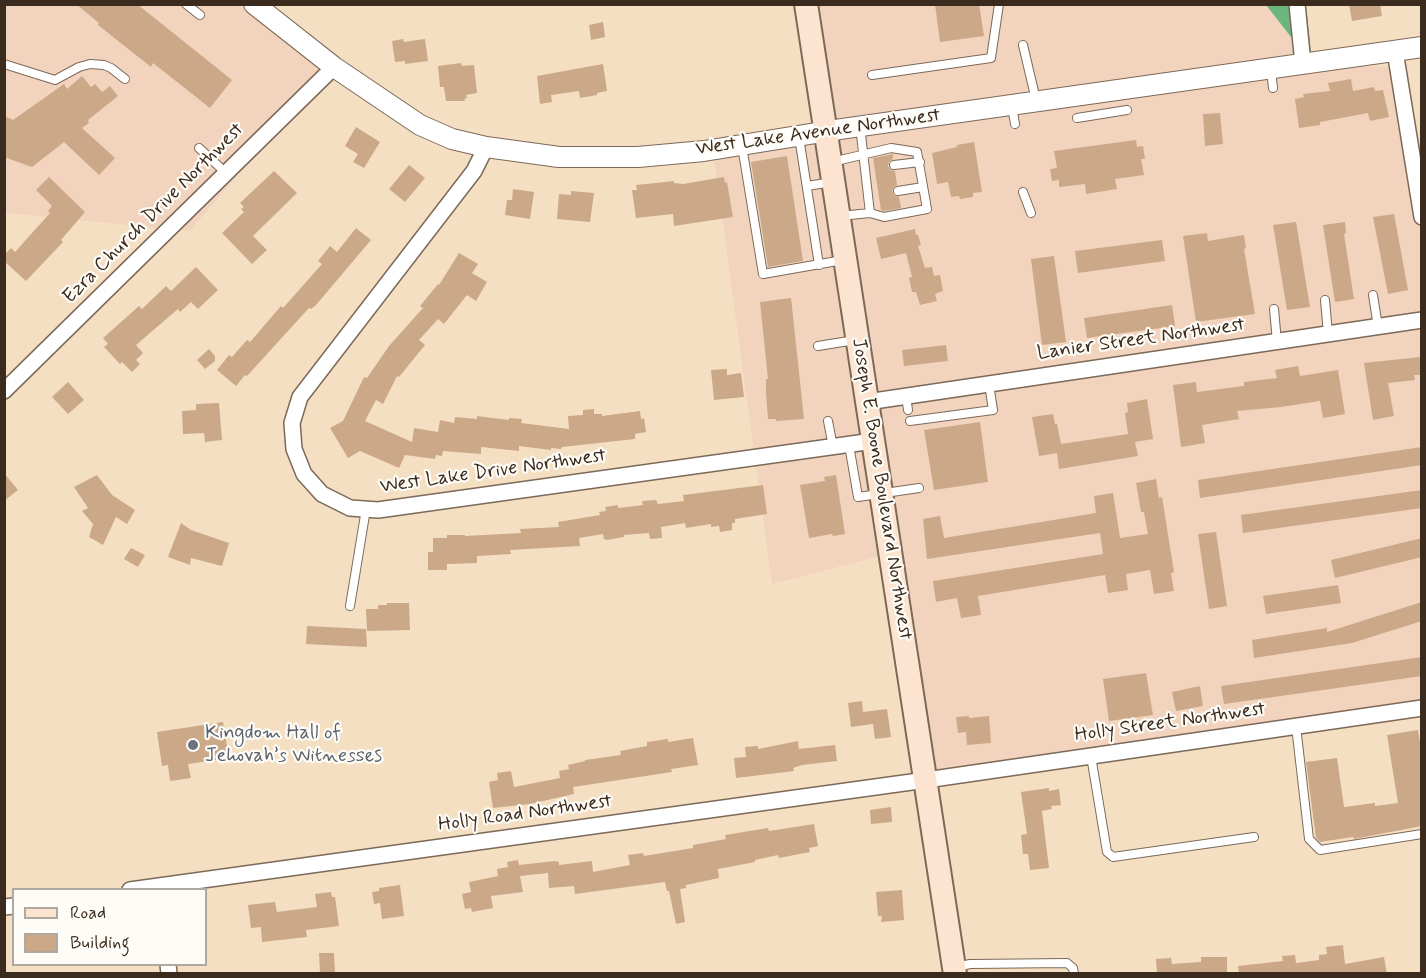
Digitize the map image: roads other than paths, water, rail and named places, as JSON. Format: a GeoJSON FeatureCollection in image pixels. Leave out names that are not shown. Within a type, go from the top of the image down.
{"type":"FeatureCollection","features":[{"type":"Feature","properties":{"kind":"main road","name":"Joseph E. Boone Boulevard Northwest"},"geometry":{"type":"LineString","coordinates":[[806,4],[955,970]]}},
{"type":"Feature","properties":{"kind":"street","name":"West Lake Avenue Northwest"},"geometry":{"type":"LineString","coordinates":[[254,4],[333,67],[420,125],[452,139],[486,147],[559,157],[638,157],[704,151],[860,126],[1013,114],[1036,101],[1422,47]]}},
{"type":"Feature","properties":{"kind":"street"},"geometry":{"type":"LineString","coordinates":[[1297,4],[1303,64]]}},
{"type":"Feature","properties":{"kind":"street"},"geometry":{"type":"LineString","coordinates":[[1395,51],[1422,217]]}},
{"type":"Feature","properties":{"kind":"street","name":"Ezra Church Drive Northwest"},"geometry":{"type":"LineString","coordinates":[[4,391],[333,67]]}},
{"type":"Feature","properties":{"kind":"street","name":"West Lake Drive Northwest"},"geometry":{"type":"LineString","coordinates":[[486,147],[474,171],[300,397],[292,423],[294,449],[304,474],[322,494],[350,508],[378,510],[873,441]]}},
{"type":"Feature","properties":{"kind":"street","name":"Lanier Street Northwest"},"geometry":{"type":"LineString","coordinates":[[867,402],[907,403],[989,384],[1422,320]]}},
{"type":"Feature","properties":{"kind":"street","name":"Holly Street Northwest"},"geometry":{"type":"LineString","coordinates":[[926,780],[1422,708]]}},
{"type":"Feature","properties":{"kind":"street","name":"Holly Road Northwest"},"geometry":{"type":"LineString","coordinates":[[157,888],[926,780]]}},
{"type":"Feature","properties":{"kind":"lane"},"geometry":{"type":"LineString","coordinates":[[186,4],[200,15]]}},
{"type":"Feature","properties":{"kind":"lane"},"geometry":{"type":"LineString","coordinates":[[872,75],[991,58],[999,4]]}},
{"type":"Feature","properties":{"kind":"lane"},"geometry":{"type":"LineString","coordinates":[[1023,45],[1036,101]]}},
{"type":"Feature","properties":{"kind":"lane"},"geometry":{"type":"LineString","coordinates":[[4,64],[56,80],[78,67],[90,64],[104,65],[125,79]]}},
{"type":"Feature","properties":{"kind":"lane"},"geometry":{"type":"LineString","coordinates":[[1270,68],[1274,88]]}},
{"type":"Feature","properties":{"kind":"lane"},"geometry":{"type":"LineString","coordinates":[[1077,118],[1124,110],[1119,90]]}},
{"type":"Feature","properties":{"kind":"lane"},"geometry":{"type":"LineString","coordinates":[[860,126],[870,213]]}},
{"type":"Feature","properties":{"kind":"lane"},"geometry":{"type":"LineString","coordinates":[[799,135],[819,265]]}},
{"type":"Feature","properties":{"kind":"lane"},"geometry":{"type":"LineString","coordinates":[[742,145],[763,274],[845,260]]}},
{"type":"Feature","properties":{"kind":"lane"},"geometry":{"type":"LineString","coordinates":[[199,148],[226,173]]}},
{"type":"Feature","properties":{"kind":"lane"},"geometry":{"type":"LineString","coordinates":[[807,186],[863,154],[891,148],[917,152],[927,209],[884,217],[870,213],[838,216]]}},
{"type":"Feature","properties":{"kind":"lane"},"geometry":{"type":"LineString","coordinates":[[894,165],[920,162]]}},
{"type":"Feature","properties":{"kind":"lane"},"geometry":{"type":"LineString","coordinates":[[865,169],[874,168]]}},
{"type":"Feature","properties":{"kind":"lane"},"geometry":{"type":"LineString","coordinates":[[898,191],[923,187]]}},
{"type":"Feature","properties":{"kind":"lane"},"geometry":{"type":"LineString","coordinates":[[1023,192],[1031,213]]}},
{"type":"Feature","properties":{"kind":"lane"},"geometry":{"type":"LineString","coordinates":[[868,195],[878,194]]}},
{"type":"Feature","properties":{"kind":"lane"},"geometry":{"type":"LineString","coordinates":[[1373,295],[1378,327]]}},
{"type":"Feature","properties":{"kind":"lane"},"geometry":{"type":"LineString","coordinates":[[1325,300],[1328,334]]}},
{"type":"Feature","properties":{"kind":"lane"},"geometry":{"type":"LineString","coordinates":[[1274,309],[1277,342]]}},
{"type":"Feature","properties":{"kind":"lane"},"geometry":{"type":"LineString","coordinates":[[818,346],[858,340]]}},
{"type":"Feature","properties":{"kind":"lane"},"geometry":{"type":"LineString","coordinates":[[910,421],[993,410],[989,384]]}},
{"type":"Feature","properties":{"kind":"lane"},"geometry":{"type":"LineString","coordinates":[[828,421],[833,447]]}},
{"type":"Feature","properties":{"kind":"lane"},"geometry":{"type":"LineString","coordinates":[[849,445],[856,495],[860,498],[919,488]]}},
{"type":"Feature","properties":{"kind":"lane"},"geometry":{"type":"LineString","coordinates":[[350,606],[366,509]]}},
{"type":"Feature","properties":{"kind":"lane"},"geometry":{"type":"LineString","coordinates":[[1296,726],[1309,839],[1320,850],[1422,834]]}},
{"type":"Feature","properties":{"kind":"lane"},"geometry":{"type":"LineString","coordinates":[[1091,756],[1107,852],[1113,857],[1254,837]]}},
{"type":"Feature","properties":{"kind":"lane"},"geometry":{"type":"LineString","coordinates":[[955,970],[970,964],[1067,963],[1074,974]]}},
{"type":"Feature","properties":{"kind":"place","name":"Kingdom Hall of Jehovah’s Witnesses"},"geometry":{"type":"Point","coordinates":[193,745]}}]}
